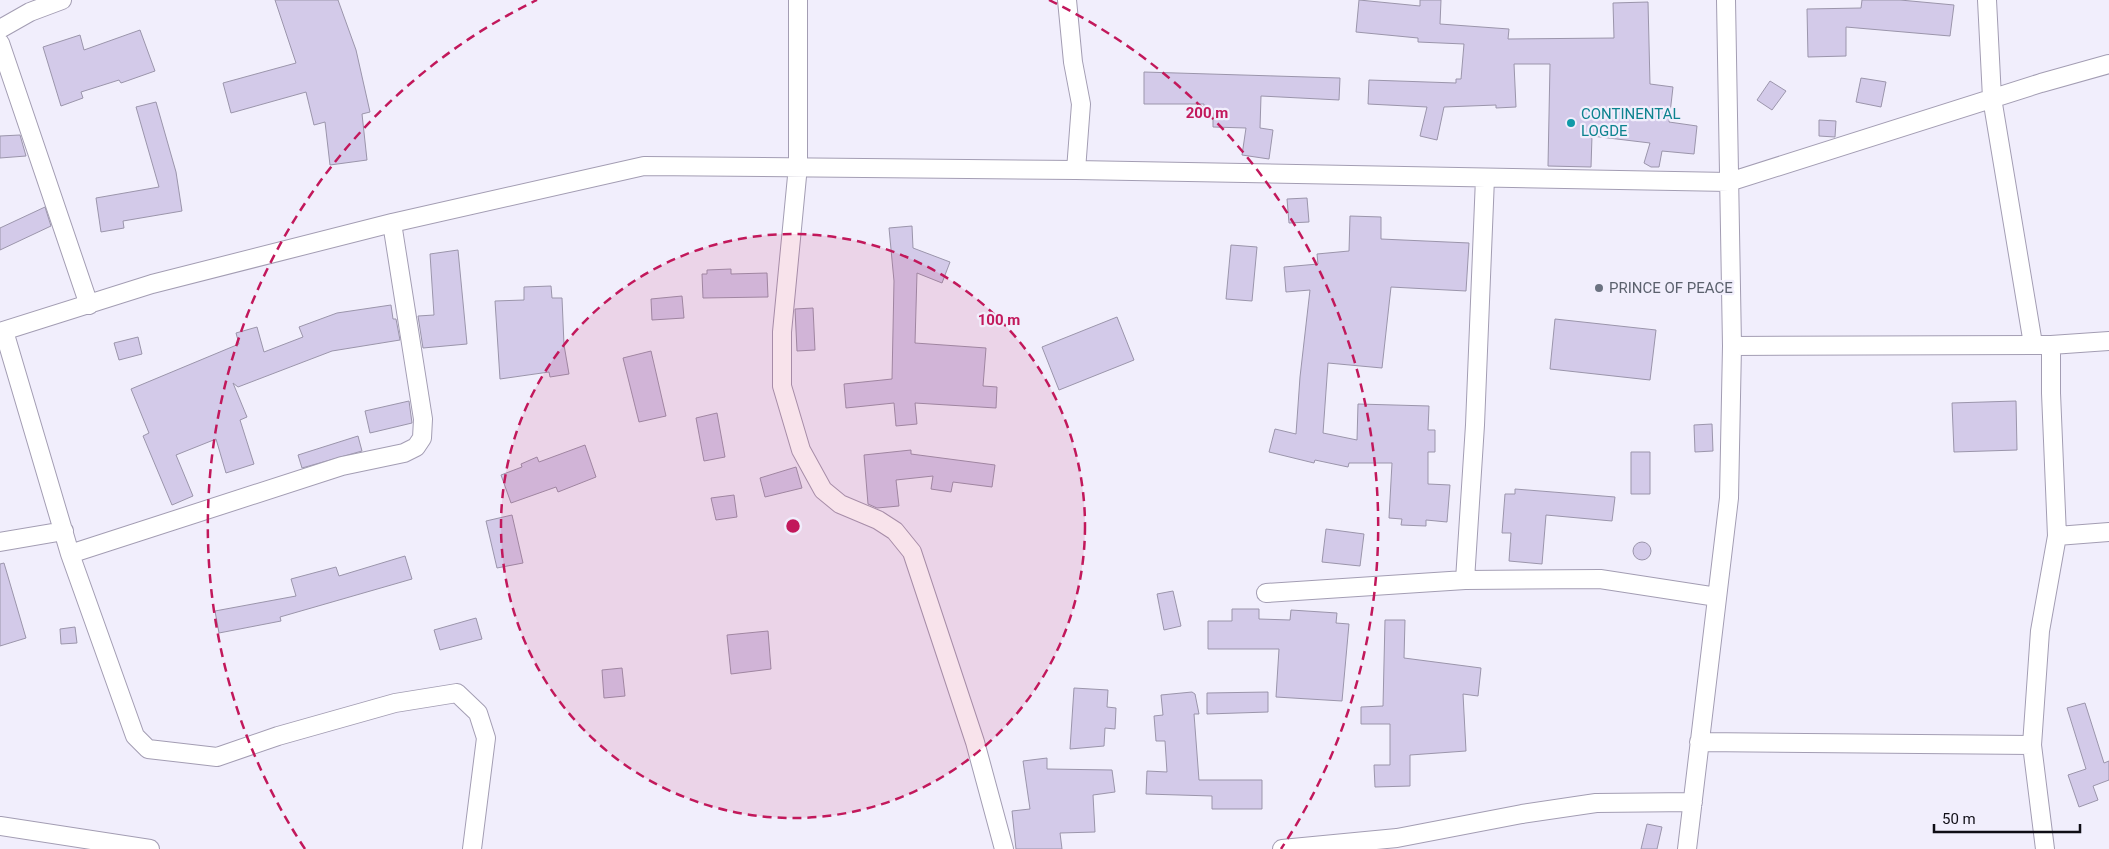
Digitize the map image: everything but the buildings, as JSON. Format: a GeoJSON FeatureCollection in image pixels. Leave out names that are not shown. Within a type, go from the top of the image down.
{"type":"FeatureCollection","features":[{"type":"Feature","properties":{"kind":"street"},"geometry":{"type":"LineString","coordinates":[[0,28],[30,12],[62,0]]}},
{"type":"Feature","properties":{"kind":"street"},"geometry":{"type":"LineString","coordinates":[[798,0],[798,166],[793,202],[782,332],[782,386],[801,450],[823,490],[840,504],[878,520],[895,531],[912,552],[972,733],[1004,849]]}},
{"type":"Feature","properties":{"kind":"street"},"geometry":{"type":"LineString","coordinates":[[1067,0],[1073,62],[1081,104],[1076,170]]}},
{"type":"Feature","properties":{"kind":"street"},"geometry":{"type":"LineString","coordinates":[[1687,849],[1729,498],[1732,346],[1726,0]]}},
{"type":"Feature","properties":{"kind":"street"},"geometry":{"type":"LineString","coordinates":[[1987,0],[1992,98],[2032,344]]}},
{"type":"Feature","properties":{"kind":"street"},"geometry":{"type":"LineString","coordinates":[[0,43],[89,305]]}},
{"type":"Feature","properties":{"kind":"street"},"geometry":{"type":"LineString","coordinates":[[472,849],[486,738],[478,713],[457,693],[395,703],[278,736],[217,757],[148,749],[135,736],[70,554],[2,331],[152,284],[392,223],[644,166],[1076,170],[1729,182],[1992,98],[2109,64]]}},
{"type":"Feature","properties":{"kind":"street"},"geometry":{"type":"LineString","coordinates":[[1465,580],[1475,425],[1484,178]]}},
{"type":"Feature","properties":{"kind":"street"},"geometry":{"type":"LineString","coordinates":[[70,554],[342,466],[404,453],[416,447],[422,438],[423,419],[392,223]]}},
{"type":"Feature","properties":{"kind":"street"},"geometry":{"type":"LineString","coordinates":[[1732,346],[2051,345],[2109,341]]}},
{"type":"Feature","properties":{"kind":"street"},"geometry":{"type":"LineString","coordinates":[[2045,849],[2032,745],[2040,631],[2057,536],[2051,393],[2051,345]]}},
{"type":"Feature","properties":{"kind":"street"},"geometry":{"type":"LineString","coordinates":[[0,542],[64,531]]}},
{"type":"Feature","properties":{"kind":"street"},"geometry":{"type":"LineString","coordinates":[[2057,536],[2109,532]]}},
{"type":"Feature","properties":{"kind":"street"},"geometry":{"type":"LineString","coordinates":[[1266,593],[1465,580],[1600,579],[1717,597]]}},
{"type":"Feature","properties":{"kind":"street"},"geometry":{"type":"LineString","coordinates":[[1699,742],[2032,745]]}},
{"type":"Feature","properties":{"kind":"street"},"geometry":{"type":"LineString","coordinates":[[1282,849],[1396,843],[1522,814],[1596,803],[1693,802]]}},
{"type":"Feature","properties":{"kind":"street"},"geometry":{"type":"LineString","coordinates":[[0,826],[150,849]]}},
{"type":"Feature","properties":{"kind":"place","name":"CONTINENTAL LOGDE"},"geometry":{"type":"Point","coordinates":[1571,123]}},
{"type":"Feature","properties":{"kind":"place","name":"PRINCE OF PEACE"},"geometry":{"type":"Point","coordinates":[1599,288]}}]}
